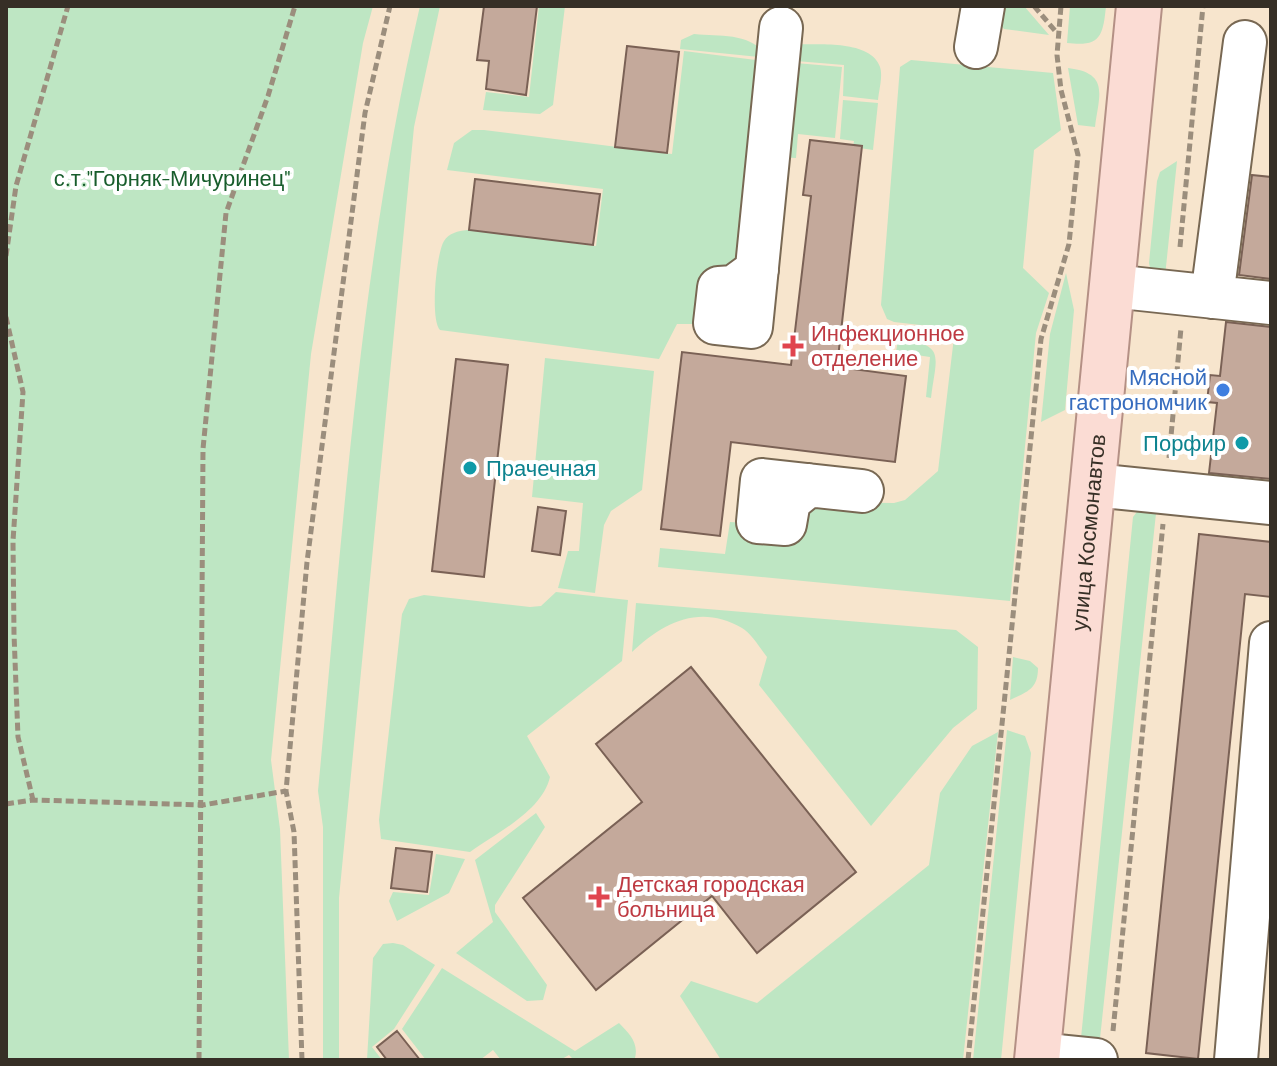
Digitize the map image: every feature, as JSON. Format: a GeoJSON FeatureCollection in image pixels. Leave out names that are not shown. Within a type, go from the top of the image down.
{"type":"FeatureCollection","features":[{"type":"Feature","properties":{"kind":"main road","name":"улица Космонавтов"},"geometry":{"type":"LineString","coordinates":[[1037,1057],[1139,6]]}},
{"type":"Feature","properties":{"kind":"lane"},"geometry":{"type":"LineString","coordinates":[[976,47],[983,6]]}},
{"type":"Feature","properties":{"kind":"lane"},"geometry":{"type":"LineString","coordinates":[[757,270],[781,28]]}},
{"type":"Feature","properties":{"kind":"lane"},"geometry":{"type":"LineString","coordinates":[[1198,295],[1245,42]]}},
{"type":"Feature","properties":{"kind":"lane"},"geometry":{"type":"LineString","coordinates":[[1112,286],[1271,303]]}},
{"type":"Feature","properties":{"kind":"lane"},"geometry":{"type":"LineString","coordinates":[[809,485],[862,491]]}},
{"type":"Feature","properties":{"kind":"lane"},"geometry":{"type":"LineString","coordinates":[[1093,485],[1271,503]]}},
{"type":"Feature","properties":{"kind":"lane"},"geometry":{"type":"LineString","coordinates":[[1236,1060],[1271,643]]}},
{"type":"Feature","properties":{"kind":"lane"},"geometry":{"type":"LineString","coordinates":[[1037,1057],[1104,1052]]}},
{"type":"Feature","properties":{"kind":"path"},"geometry":{"type":"LineString","coordinates":[[6,256],[16,186],[68,6]]}},
{"type":"Feature","properties":{"kind":"path"},"geometry":{"type":"LineString","coordinates":[[199,1060],[203,449],[226,213],[268,96],[295,6]]}},
{"type":"Feature","properties":{"kind":"path"},"geometry":{"type":"LineString","coordinates":[[302,1060],[294,832],[286,791],[307,562],[365,113],[390,6]]}},
{"type":"Feature","properties":{"kind":"path"},"geometry":{"type":"LineString","coordinates":[[1034,6],[1058,34]]}},
{"type":"Feature","properties":{"kind":"path"},"geometry":{"type":"LineString","coordinates":[[968,1060],[1041,339],[1069,244],[1078,155],[1061,90],[1058,34],[1061,6]]}},
{"type":"Feature","properties":{"kind":"path"},"geometry":{"type":"LineString","coordinates":[[1104,1052],[1166,493],[1198,295],[1178,271],[1203,6]]}},
{"type":"Feature","properties":{"kind":"path"},"geometry":{"type":"LineString","coordinates":[[6,317],[23,392],[13,541],[14,634],[18,737],[33,800]]}},
{"type":"Feature","properties":{"kind":"path"},"geometry":{"type":"LineString","coordinates":[[6,804],[33,800],[203,805],[286,791]]}},
{"type":"Feature","properties":{"kind":"green space","name":"с.т.\"Горняк-Мичуринец\""},"geometry":{"type":"Polygon","coordinates":[[[6,6],[373,6],[363,43],[311,354],[271,760],[280,829],[289,1060],[6,1060],[6,6]]]}},
{"type":"Feature","properties":{"kind":"green space"},"geometry":{"type":"Polygon","coordinates":[[[420,6],[440,6],[414,127],[339,898],[339,1060],[323,1060],[323,827],[318,791],[336,594],[356,397],[382,200],[420,6]]]}},
{"type":"Feature","properties":{"kind":"green space"},"geometry":{"type":"Polygon","coordinates":[[[539,6],[565,6],[553,105],[540,114],[483,110],[486,92],[529,97],[539,6]]]}},
{"type":"Feature","properties":{"kind":"green space"},"geometry":{"type":"Polygon","coordinates":[[[997,6],[1024,6],[1049,35],[1004,29],[995,18],[997,6]]]}},
{"type":"Feature","properties":{"kind":"green space"},"geometry":{"type":"Polygon","coordinates":[[[1070,6],[1106,6],[1098,38],[1087,43],[1067,43],[1070,6]]]}},
{"type":"Feature","properties":{"kind":"green space"},"geometry":{"type":"Polygon","coordinates":[[[694,34],[745,40],[768,58],[680,49],[681,40],[694,34]]]}},
{"type":"Feature","properties":{"kind":"green space"},"geometry":{"type":"Polygon","coordinates":[[[797,44],[856,48],[875,58],[881,79],[878,100],[843,96],[844,65],[784,60],[797,44]]]}},
{"type":"Feature","properties":{"kind":"green space"},"geometry":{"type":"Polygon","coordinates":[[[684,51],[773,62],[755,249],[708,324],[677,324],[659,359],[440,330],[435,314],[435,287],[441,248],[448,236],[467,230],[596,246],[603,189],[447,170],[454,143],[472,130],[484,130],[672,154],[684,51]]]}},
{"type":"Feature","properties":{"kind":"green space"},"geometry":{"type":"Polygon","coordinates":[[[911,60],[1053,73],[1061,130],[1034,150],[1023,268],[1049,293],[1036,333],[1010,601],[658,567],[660,548],[725,554],[730,522],[746,523],[808,502],[894,503],[905,500],[938,471],[955,329],[894,322],[887,319],[881,305],[900,67],[911,60]]]}},
{"type":"Feature","properties":{"kind":"green space"},"geometry":{"type":"Polygon","coordinates":[[[784,62],[842,67],[835,138],[798,134],[796,158],[776,157],[784,62]]]}},
{"type":"Feature","properties":{"kind":"green space"},"geometry":{"type":"Polygon","coordinates":[[[1068,68],[1096,80],[1099,96],[1095,127],[1078,125],[1068,68]]]}},
{"type":"Feature","properties":{"kind":"green space"},"geometry":{"type":"Polygon","coordinates":[[[843,100],[878,103],[873,150],[853,147],[854,141],[840,139],[843,100]]]}},
{"type":"Feature","properties":{"kind":"green space"},"geometry":{"type":"Polygon","coordinates":[[[1177,161],[1164,286],[1151,273],[1149,263],[1157,181],[1160,172],[1177,161]]]}},
{"type":"Feature","properties":{"kind":"green space"},"geometry":{"type":"Polygon","coordinates":[[[1066,273],[1074,310],[1065,410],[1041,422],[1050,334],[1066,273]]]}},
{"type":"Feature","properties":{"kind":"green space"},"geometry":{"type":"Polygon","coordinates":[[[898,339],[925,345],[935,355],[931,398],[926,397],[930,357],[896,352],[898,339]]]}},
{"type":"Feature","properties":{"kind":"green space"},"geometry":{"type":"Polygon","coordinates":[[[545,358],[654,371],[642,490],[611,511],[604,525],[595,593],[558,588],[568,551],[579,551],[583,503],[532,497],[545,358]]]}},
{"type":"Feature","properties":{"kind":"green space"},"geometry":{"type":"Polygon","coordinates":[[[1157,504],[1099,1048],[1081,1038],[1133,517],[1142,505],[1157,504]]]}},
{"type":"Feature","properties":{"kind":"green space"},"geometry":{"type":"Polygon","coordinates":[[[556,592],[628,600],[622,661],[527,736],[550,777],[538,800],[518,820],[470,852],[381,839],[379,820],[402,614],[409,599],[424,595],[530,607],[541,606],[556,592]]]}},
{"type":"Feature","properties":{"kind":"green space"},"geometry":{"type":"Polygon","coordinates":[[[636,603],[956,630],[978,647],[977,709],[953,728],[871,826],[759,685],[767,657],[749,633],[726,621],[697,617],[656,632],[632,652],[636,603]]]}},
{"type":"Feature","properties":{"kind":"green space"},"geometry":{"type":"Polygon","coordinates":[[[1013,657],[1030,661],[1038,668],[1034,685],[1010,700],[1013,657]]]}},
{"type":"Feature","properties":{"kind":"green space"},"geometry":{"type":"Polygon","coordinates":[[[1007,730],[1025,736],[1031,753],[1001,1060],[973,1060],[1007,730]]]}},
{"type":"Feature","properties":{"kind":"green space"},"geometry":{"type":"Polygon","coordinates":[[[998,732],[963,1060],[721,1060],[680,996],[691,981],[757,1003],[929,865],[940,793],[972,746],[998,732]]]}},
{"type":"Feature","properties":{"kind":"green space"},"geometry":{"type":"Polygon","coordinates":[[[536,813],[545,827],[495,905],[495,912],[547,985],[543,1000],[527,1001],[456,953],[493,922],[475,860],[536,813]]]}},
{"type":"Feature","properties":{"kind":"green space"},"geometry":{"type":"Polygon","coordinates":[[[436,854],[465,859],[449,893],[397,921],[389,901],[393,892],[429,895],[436,854]]]}},
{"type":"Feature","properties":{"kind":"green space"},"geometry":{"type":"Polygon","coordinates":[[[383,944],[403,945],[435,965],[394,1029],[372,1047],[382,1060],[367,1060],[373,958],[383,944]]]}},
{"type":"Feature","properties":{"kind":"green space"},"geometry":{"type":"Polygon","coordinates":[[[442,968],[575,1051],[619,1023],[634,1043],[635,1058],[574,1060],[569,1055],[560,1060],[501,1060],[493,1050],[480,1060],[426,1060],[402,1029],[442,968]]]}},
{"type":"Feature","properties":{"kind":"building"},"geometry":{"type":"Polygon","coordinates":[[[484,6],[537,6],[526,95],[486,89],[489,61],[477,60],[484,6]]]}},
{"type":"Feature","properties":{"kind":"building"},"geometry":{"type":"Polygon","coordinates":[[[627,46],[679,52],[667,153],[615,147],[627,46]]]}},
{"type":"Feature","properties":{"kind":"building"},"geometry":{"type":"Polygon","coordinates":[[[810,140],[862,146],[837,367],[906,376],[895,462],[731,442],[720,536],[661,529],[682,352],[791,365],[811,196],[803,195],[810,140]]]}},
{"type":"Feature","properties":{"kind":"building"},"geometry":{"type":"Polygon","coordinates":[[[1252,175],[1271,177],[1271,279],[1239,275],[1252,175]]]}},
{"type":"Feature","properties":{"kind":"building"},"geometry":{"type":"Polygon","coordinates":[[[475,179],[600,194],[593,245],[469,230],[475,179]]]}},
{"type":"Feature","properties":{"kind":"building","name":"Порфир"},"geometry":{"type":"Polygon","coordinates":[[[1226,322],[1271,327],[1271,479],[1209,473],[1217,403],[1207,402],[1210,375],[1220,376],[1226,322]]]}},
{"type":"Feature","properties":{"kind":"building","name":"Прачечная"},"geometry":{"type":"Polygon","coordinates":[[[456,359],[508,365],[484,577],[432,571],[456,359]]]}},
{"type":"Feature","properties":{"kind":"building"},"geometry":{"type":"Polygon","coordinates":[[[538,507],[566,511],[560,555],[532,551],[538,507]]]}},
{"type":"Feature","properties":{"kind":"building"},"geometry":{"type":"Polygon","coordinates":[[[1199,534],[1271,542],[1271,597],[1245,594],[1198,1059],[1146,1053],[1199,534]]]}},
{"type":"Feature","properties":{"kind":"building"},"geometry":{"type":"Polygon","coordinates":[[[691,667],[856,872],[757,953],[712,896],[596,990],[523,898],[642,802],[596,744],[691,667]]]}},
{"type":"Feature","properties":{"kind":"building"},"geometry":{"type":"Polygon","coordinates":[[[396,848],[432,852],[427,892],[391,888],[396,848]]]}},
{"type":"Feature","properties":{"kind":"building"},"geometry":{"type":"Polygon","coordinates":[[[397,1031],[420,1060],[387,1060],[377,1047],[397,1031]]]}},
{"type":"Feature","properties":{"kind":"place","name":"Инфекционное отделение"},"geometry":{"type":"Point","coordinates":[793,346]}},
{"type":"Feature","properties":{"kind":"place","name":"Мясной гастрономчик"},"geometry":{"type":"Point","coordinates":[1223,390]}},
{"type":"Feature","properties":{"kind":"place","name":"Порфир"},"geometry":{"type":"Point","coordinates":[1242,443]}},
{"type":"Feature","properties":{"kind":"place","name":"Прачечная"},"geometry":{"type":"Point","coordinates":[470,468]}},
{"type":"Feature","properties":{"kind":"place","name":"Детская городская больница"},"geometry":{"type":"Point","coordinates":[599,897]}}]}
